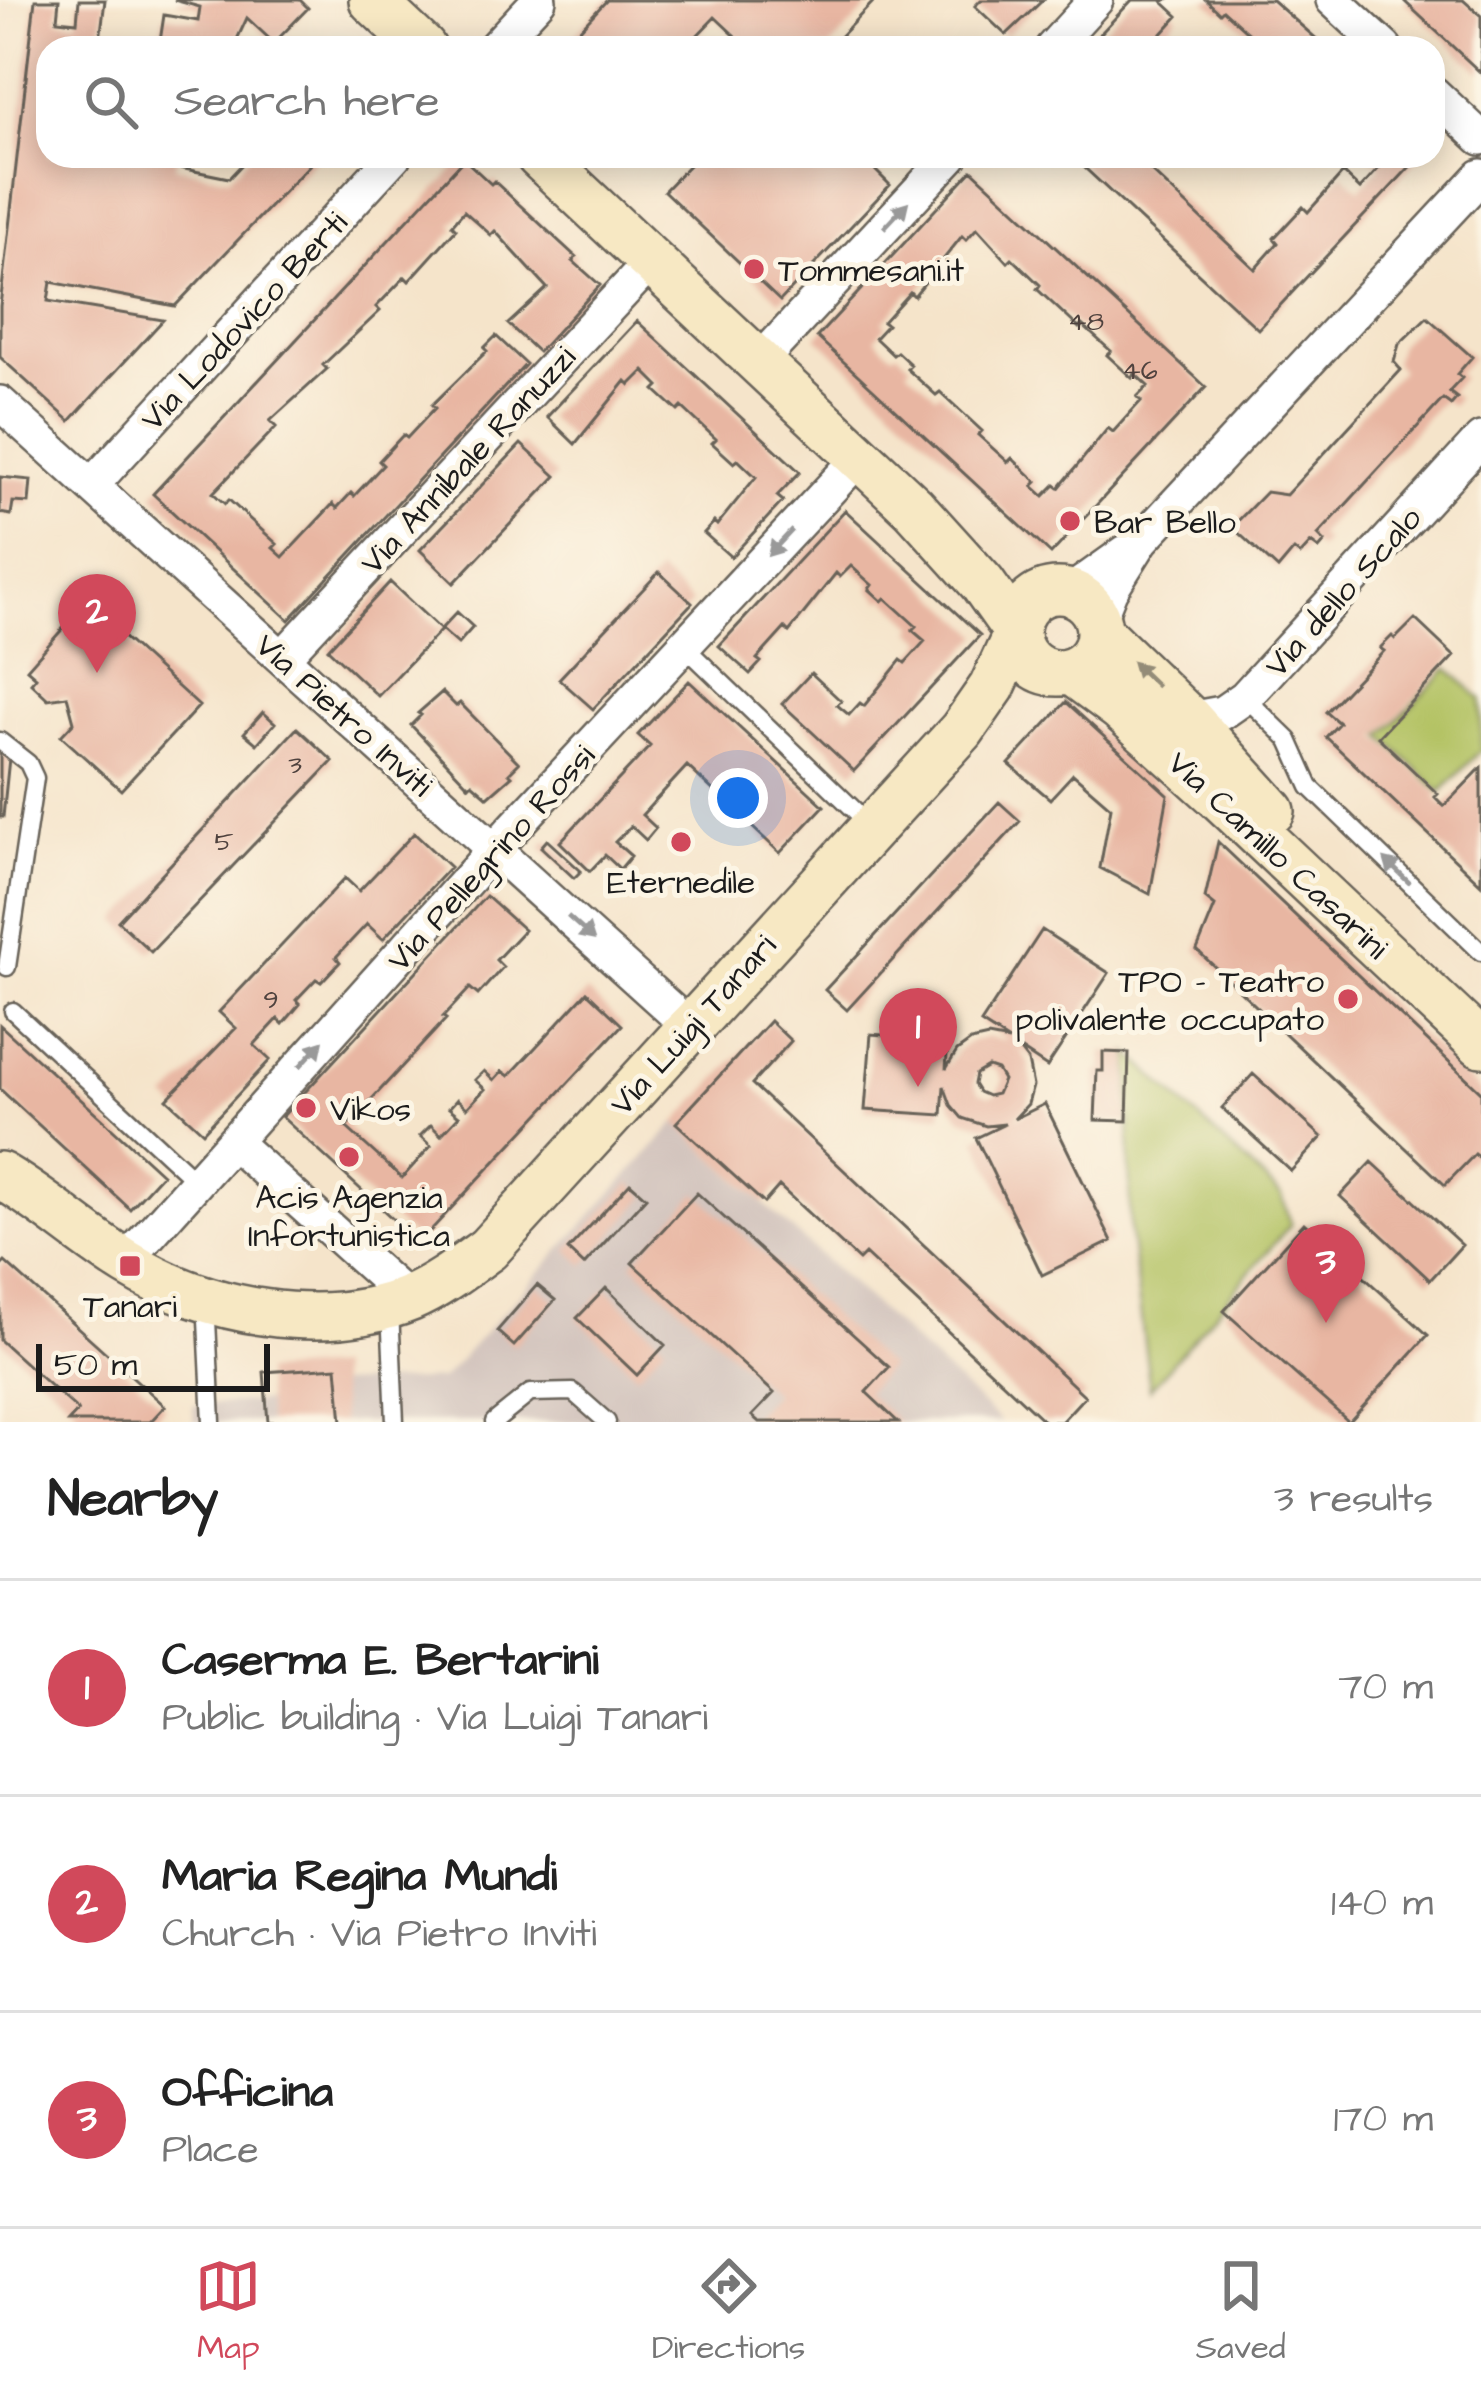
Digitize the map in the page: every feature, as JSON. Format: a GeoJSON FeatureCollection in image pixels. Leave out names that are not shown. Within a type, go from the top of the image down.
{"type":"FeatureCollection","features":[{"type":"Feature","properties":{"kind":"street"},"geometry":{"type":"LineString","coordinates":[[372,0],[410,36]]}},
{"type":"Feature","properties":{"kind":"street"},"geometry":{"type":"LineString","coordinates":[[505,36],[538,0]]}},
{"type":"Feature","properties":{"kind":"street"},"geometry":{"type":"LineString","coordinates":[[1063,36],[1096,0]]}},
{"type":"Feature","properties":{"kind":"street"},"geometry":{"type":"LineString","coordinates":[[1334,0],[1372,36]]}},
{"type":"Feature","properties":{"kind":"street"},"geometry":{"type":"LineString","coordinates":[[1445,104],[1481,138]]}},
{"type":"Feature","properties":{"kind":"street","name":"Via Lodovico Berti"},"geometry":{"type":"LineString","coordinates":[[92,484],[383,168]]}},
{"type":"Feature","properties":{"kind":"street","name":"Via Camillo Casarini"},"geometry":{"type":"LineString","coordinates":[[552,168],[914,508],[982,583],[1056,618],[1189,719],[1310,850],[1481,1015]]}},
{"type":"Feature","properties":{"kind":"street"},"geometry":{"type":"LineString","coordinates":[[759,362],[940,168]]}},
{"type":"Feature","properties":{"kind":"street","name":"Via Luigi Tanari"},"geometry":{"type":"LineString","coordinates":[[0,1175],[125,1262],[206,1299],[243,1308],[356,1312],[399,1302],[440,1284],[488,1249],[962,730],[992,687],[1056,618],[1110,591],[1142,540],[1481,176]]}},
{"type":"Feature","properties":{"kind":"street","name":"Via Annibale Ranuzzi"},"geometry":{"type":"LineString","coordinates":[[283,657],[651,262]]}},
{"type":"Feature","properties":{"kind":"street","name":"Via Pietro Inviti"},"geometry":{"type":"LineString","coordinates":[[1,413],[92,484],[689,1026]]}},
{"type":"Feature","properties":{"kind":"street","name":"Via dello Scalo"},"geometry":{"type":"LineString","coordinates":[[1189,719],[1222,713],[1245,697],[1481,439]]}},
{"type":"Feature","properties":{"kind":"street","name":"Via Pellegrino Rossi"},"geometry":{"type":"LineString","coordinates":[[125,1262],[495,849],[860,457]]}},
{"type":"Feature","properties":{"kind":"street"},"geometry":{"type":"LineString","coordinates":[[1056,618],[1091,656],[1060,672]]}},
{"type":"Feature","properties":{"kind":"street","name":"Via Camillo Casarini"},"geometry":{"type":"LineString","coordinates":[[1056,618],[1027,659],[1060,672],[1120,708],[1481,1044]]}},
{"type":"Feature","properties":{"kind":"street","name":"Via Luigi Tanari"},"geometry":{"type":"LineString","coordinates":[[962,730],[1004,696],[1060,672]]}},
{"type":"Feature","properties":{"kind":"street","name":"Via Luigi Tanari"},"geometry":{"type":"LineString","coordinates":[[0,1138],[32,1171],[69,1225]]}},
{"type":"Feature","properties":{"kind":"street"},"geometry":{"type":"LineString","coordinates":[[233,1142],[399,1302]]}},
{"type":"Feature","properties":{"kind":"lane"},"geometry":{"type":"LineString","coordinates":[[684,646],[873,827]]}},
{"type":"Feature","properties":{"kind":"lane","name":"Via Camillo Casarini"},"geometry":{"type":"LineString","coordinates":[[1245,697],[1288,740],[1310,787],[1481,952]]}},
{"type":"Feature","properties":{"kind":"lane"},"geometry":{"type":"LineString","coordinates":[[0,741],[28,763],[35,778],[7,967]]}},
{"type":"Feature","properties":{"kind":"lane"},"geometry":{"type":"LineString","coordinates":[[13,1011],[197,1182]]}},
{"type":"Feature","properties":{"kind":"lane"},"geometry":{"type":"LineString","coordinates":[[206,1299],[212,1422]]}},
{"type":"Feature","properties":{"kind":"lane"},"geometry":{"type":"LineString","coordinates":[[395,1422],[399,1302]]}},
{"type":"Feature","properties":{"kind":"lane"},"geometry":{"type":"LineString","coordinates":[[494,1422],[530,1393],[573,1392],[607,1422]]}},
{"type":"Feature","properties":{"kind":"shaded area"},"geometry":{"type":"Polygon","coordinates":[[[676,1123],[1001,1422],[194,1422],[193,1405],[266,1401],[338,1384],[442,1379],[676,1123]]]}},
{"type":"Feature","properties":{"kind":"green space"},"geometry":{"type":"Polygon","coordinates":[[[1448,668],[1481,699],[1481,750],[1441,792],[1382,736],[1448,668]]]}},
{"type":"Feature","properties":{"kind":"green space"},"geometry":{"type":"Polygon","coordinates":[[[1129,1053],[1282,1196],[1291,1224],[1150,1389],[1130,1232],[1129,1053]]]}},
{"type":"Feature","properties":{"kind":"building"},"geometry":{"type":"Polygon","coordinates":[[[35,0],[59,0],[57,20],[77,22],[79,0],[105,0],[100,36],[36,36],[36,168],[180,168],[229,178],[239,168],[307,168],[175,306],[51,282],[48,301],[163,320],[70,421],[0,357],[0,306],[35,0]]]}},
{"type":"Feature","properties":{"kind":"building"},"geometry":{"type":"Polygon","coordinates":[[[174,0],[300,0],[308,8],[281,36],[266,36],[247,18],[239,36],[161,36],[164,15],[198,21],[200,7],[174,0]]]}},
{"type":"Feature","properties":{"kind":"building"},"geometry":{"type":"Polygon","coordinates":[[[607,0],[875,0],[840,36],[735,36],[715,17],[697,36],[573,36],[607,0]]]}},
{"type":"Feature","properties":{"kind":"building"},"geometry":{"type":"Polygon","coordinates":[[[981,0],[1043,0],[1006,35],[975,6],[981,0]]]}},
{"type":"Feature","properties":{"kind":"building"},"geometry":{"type":"Polygon","coordinates":[[[1132,0],[1166,0],[1163,2],[1178,16],[1160,36],[1098,36],[1132,0]]]}},
{"type":"Feature","properties":{"kind":"building"},"geometry":{"type":"Polygon","coordinates":[[[1206,0],[1272,0],[1313,36],[1252,36],[1223,10],[1220,13],[1206,0]]]}},
{"type":"Feature","properties":{"kind":"building"},"geometry":{"type":"Polygon","coordinates":[[[1403,0],[1463,0],[1481,16],[1481,73],[1445,36],[1403,0]]]}},
{"type":"Feature","properties":{"kind":"building"},"geometry":{"type":"Polygon","coordinates":[[[456,168],[474,168],[491,184],[494,181],[600,285],[538,352],[508,324],[547,288],[495,231],[491,235],[464,211],[452,225],[456,229],[409,281],[405,277],[376,307],[380,311],[323,365],[327,369],[270,421],[276,427],[213,493],[225,504],[229,500],[277,544],[273,548],[283,557],[333,504],[337,508],[351,493],[354,496],[383,465],[379,461],[403,435],[407,438],[496,336],[526,364],[289,620],[153,494],[456,168]]]}},
{"type":"Feature","properties":{"kind":"building"},"geometry":{"type":"Polygon","coordinates":[[[686,168],[873,168],[890,185],[780,301],[664,191],[686,168]]]}},
{"type":"Feature","properties":{"kind":"building"},"geometry":{"type":"Polygon","coordinates":[[[1085,168],[1148,168],[1255,269],[1278,243],[1274,238],[1303,207],[1308,212],[1343,173],[1360,189],[1379,168],[1409,168],[1258,329],[1085,168]]]}},
{"type":"Feature","properties":{"kind":"building"},"geometry":{"type":"Polygon","coordinates":[[[972,170],[1206,387],[1051,554],[817,337],[972,170]],[[977,228],[966,240],[962,236],[914,296],[910,292],[883,322],[887,325],[875,338],[893,355],[897,352],[911,365],[907,369],[982,431],[978,435],[1008,462],[1012,458],[1037,482],[1033,486],[1044,496],[1055,485],[1059,488],[1108,428],[1113,432],[1148,386],[1107,355],[1111,351],[1037,289],[1040,285],[1012,258],[1008,262],[977,228]]]}},
{"type":"Feature","properties":{"kind":"building"},"geometry":{"type":"Polygon","coordinates":[[[1427,317],[1472,357],[1449,392],[1457,398],[1451,405],[1443,399],[1318,535],[1325,542],[1319,549],[1311,543],[1300,555],[1294,550],[1278,569],[1232,527],[1266,492],[1286,495],[1401,370],[1394,362],[1399,344],[1427,317]]]}},
{"type":"Feature","properties":{"kind":"building"},"geometry":{"type":"Polygon","coordinates":[[[637,321],[800,472],[777,496],[783,501],[731,557],[704,533],[714,522],[717,525],[756,477],[712,443],[716,439],[682,407],[678,411],[655,390],[659,386],[644,371],[630,385],[626,381],[575,444],[547,417],[637,321]]]}},
{"type":"Feature","properties":{"kind":"building"},"geometry":{"type":"Polygon","coordinates":[[[521,444],[556,476],[454,583],[420,550],[521,444]]]}},
{"type":"Feature","properties":{"kind":"building"},"geometry":{"type":"Polygon","coordinates":[[[0,477],[31,480],[29,503],[13,502],[11,515],[0,513],[0,477]]]}},
{"type":"Feature","properties":{"kind":"building"},"geometry":{"type":"Polygon","coordinates":[[[845,510],[980,635],[854,771],[782,704],[811,673],[849,715],[860,703],[864,706],[901,660],[905,663],[925,641],[912,630],[916,626],[869,589],[872,585],[851,566],[840,577],[836,573],[789,632],[785,628],[757,659],[761,662],[750,674],[719,646],[845,510]]]}},
{"type":"Feature","properties":{"kind":"building"},"geometry":{"type":"Polygon","coordinates":[[[659,572],[692,603],[593,709],[559,679],[659,572]]]}},
{"type":"Feature","properties":{"kind":"building"},"geometry":{"type":"Polygon","coordinates":[[[390,582],[441,630],[378,696],[328,649],[390,582]]]}},
{"type":"Feature","properties":{"kind":"building"},"geometry":{"type":"Polygon","coordinates":[[[100,593],[119,612],[110,625],[199,706],[121,790],[61,736],[74,722],[67,696],[48,699],[31,683],[36,677],[27,669],[100,593]]]}},
{"type":"Feature","properties":{"kind":"building"},"geometry":{"type":"Polygon","coordinates":[[[457,612],[473,627],[458,644],[441,629],[457,612]]]}},
{"type":"Feature","properties":{"kind":"building"},"geometry":{"type":"Polygon","coordinates":[[[1415,619],[1454,656],[1378,737],[1438,794],[1435,797],[1444,806],[1481,768],[1481,884],[1326,737],[1339,723],[1326,712],[1384,651],[1380,648],[1415,619]]]}},
{"type":"Feature","properties":{"kind":"building"},"geometry":{"type":"Polygon","coordinates":[[[689,681],[824,806],[780,853],[687,766],[642,815],[656,828],[646,840],[631,826],[615,842],[631,856],[620,869],[605,855],[590,871],[560,842],[650,746],[638,735],[689,681]]]}},
{"type":"Feature","properties":{"kind":"building"},"geometry":{"type":"Polygon","coordinates":[[[442,692],[456,706],[460,703],[519,763],[488,797],[472,783],[469,786],[411,725],[442,692]]]}},
{"type":"Feature","properties":{"kind":"building"},"geometry":{"type":"Polygon","coordinates":[[[1066,702],[1168,795],[1150,894],[1100,868],[1111,807],[1073,774],[1050,799],[1009,764],[1066,702]]]}},
{"type":"Feature","properties":{"kind":"building"},"geometry":{"type":"Polygon","coordinates":[[[263,712],[275,723],[257,744],[244,733],[263,712]]]}},
{"type":"Feature","properties":{"kind":"building"},"geometry":{"type":"Polygon","coordinates":[[[297,728],[333,761],[151,952],[118,921],[297,728]]]}},
{"type":"Feature","properties":{"kind":"building"},"geometry":{"type":"Polygon","coordinates":[[[0,752],[9,758],[3,817],[0,817],[0,752]]]}},
{"type":"Feature","properties":{"kind":"building"},"geometry":{"type":"Polygon","coordinates":[[[999,802],[1020,821],[847,1010],[825,990],[999,802]]]}},
{"type":"Feature","properties":{"kind":"building"},"geometry":{"type":"Polygon","coordinates":[[[414,833],[450,867],[383,939],[367,924],[336,957],[340,962],[296,1000],[300,1004],[283,1024],[278,1019],[254,1045],[270,1060],[203,1132],[167,1099],[236,1028],[219,1012],[345,878],[359,891],[414,833]]]}},
{"type":"Feature","properties":{"kind":"building"},"geometry":{"type":"Polygon","coordinates":[[[547,840],[581,871],[574,878],[541,847],[547,840]]]}},
{"type":"Feature","properties":{"kind":"building"},"geometry":{"type":"Polygon","coordinates":[[[1218,842],[1481,1092],[1481,1159],[1475,1154],[1445,1185],[1197,950],[1215,906],[1205,898],[1218,842]]]}},
{"type":"Feature","properties":{"kind":"building"},"geometry":{"type":"Polygon","coordinates":[[[486,896],[524,930],[496,960],[503,967],[478,995],[470,988],[346,1127],[402,1178],[431,1146],[420,1136],[431,1125],[441,1135],[459,1116],[449,1108],[457,1099],[467,1108],[485,1089],[475,1080],[484,1071],[494,1080],[502,1071],[509,1076],[587,992],[622,1025],[419,1243],[282,1117],[486,896]]]}},
{"type":"Feature","properties":{"kind":"building"},"geometry":{"type":"Polygon","coordinates":[[[1042,930],[1109,973],[1047,1067],[1017,1047],[1028,1061],[1033,1086],[1028,1104],[1014,1119],[1045,1104],[1112,1241],[1042,1275],[976,1138],[1005,1124],[986,1126],[962,1118],[944,1086],[942,1115],[865,1110],[871,1034],[948,1040],[946,1069],[957,1051],[971,1041],[988,1037],[1009,1041],[981,1023],[1042,930]],[[988,1067],[976,1074],[974,1084],[979,1092],[997,1094],[1003,1080],[997,1070],[988,1067]]]}},
{"type":"Feature","properties":{"kind":"building"},"geometry":{"type":"Polygon","coordinates":[[[770,1021],[791,1041],[752,1084],[1085,1396],[1061,1422],[1045,1422],[865,1254],[859,1260],[779,1186],[764,1203],[676,1123],[770,1021]]]}},
{"type":"Feature","properties":{"kind":"building"},"geometry":{"type":"Polygon","coordinates":[[[0,1025],[162,1174],[130,1209],[0,1089],[0,1025]]]}},
{"type":"Feature","properties":{"kind":"building"},"geometry":{"type":"Polygon","coordinates":[[[1103,1052],[1129,1053],[1127,1121],[1095,1120],[1097,1071],[1103,1071],[1103,1052]]]}},
{"type":"Feature","properties":{"kind":"building"},"geometry":{"type":"Polygon","coordinates":[[[1253,1074],[1322,1137],[1291,1171],[1222,1108],[1253,1074]]]}},
{"type":"Feature","properties":{"kind":"building"},"geometry":{"type":"Polygon","coordinates":[[[1372,1162],[1462,1245],[1430,1280],[1340,1196],[1372,1162]]]}},
{"type":"Feature","properties":{"kind":"building"},"geometry":{"type":"Polygon","coordinates":[[[630,1183],[646,1197],[584,1265],[568,1250],[630,1183]]]}},
{"type":"Feature","properties":{"kind":"building"},"geometry":{"type":"Polygon","coordinates":[[[697,1193],[889,1367],[866,1392],[898,1422],[759,1422],[752,1416],[774,1393],[632,1263],[697,1193]]]}},
{"type":"Feature","properties":{"kind":"building"},"geometry":{"type":"Polygon","coordinates":[[[1304,1223],[1428,1335],[1349,1422],[1224,1311],[1304,1223]]]}},
{"type":"Feature","properties":{"kind":"building"},"geometry":{"type":"Polygon","coordinates":[[[5,1262],[165,1406],[150,1422],[68,1422],[78,1411],[0,1340],[0,1267],[5,1262]]]}},
{"type":"Feature","properties":{"kind":"building"},"geometry":{"type":"Polygon","coordinates":[[[537,1285],[555,1300],[514,1346],[497,1331],[537,1285]]]}},
{"type":"Feature","properties":{"kind":"building"},"geometry":{"type":"Polygon","coordinates":[[[606,1288],[665,1345],[637,1375],[577,1318],[606,1288]]]}},
{"type":"Feature","properties":{"kind":"building"},"geometry":{"type":"Polygon","coordinates":[[[337,1367],[342,1422],[268,1422],[264,1372],[337,1367]]]}},
{"type":"Feature","properties":{"kind":"place","name":"Tommesani.it"},"geometry":{"type":"Point","coordinates":[754,269]}},
{"type":"Feature","properties":{"kind":"place","name":"Bar Bello"},"geometry":{"type":"Point","coordinates":[1070,521]}},
{"type":"Feature","properties":{"kind":"place","name":"Maria Regina Mundi"},"geometry":{"type":"Point","coordinates":[97,673]}},
{"type":"Feature","properties":{"kind":"place","name":"Eternedile"},"geometry":{"type":"Point","coordinates":[681,842]}},
{"type":"Feature","properties":{"kind":"place","name":"TPO - Teatro polivalente occupato"},"geometry":{"type":"Point","coordinates":[1348,999]}},
{"type":"Feature","properties":{"kind":"place","name":"Caserma E. Bertarini"},"geometry":{"type":"Point","coordinates":[918,1087]}},
{"type":"Feature","properties":{"kind":"place","name":"Vikos"},"geometry":{"type":"Point","coordinates":[306,1108]}},
{"type":"Feature","properties":{"kind":"place","name":"Acis Agenzia Infortunistica"},"geometry":{"type":"Point","coordinates":[349,1157]}},
{"type":"Feature","properties":{"kind":"place","name":"Tanari"},"geometry":{"type":"Point","coordinates":[130,1266]}},
{"type":"Feature","properties":{"kind":"place","name":"Officina"},"geometry":{"type":"Point","coordinates":[1326,1323]}}]}
